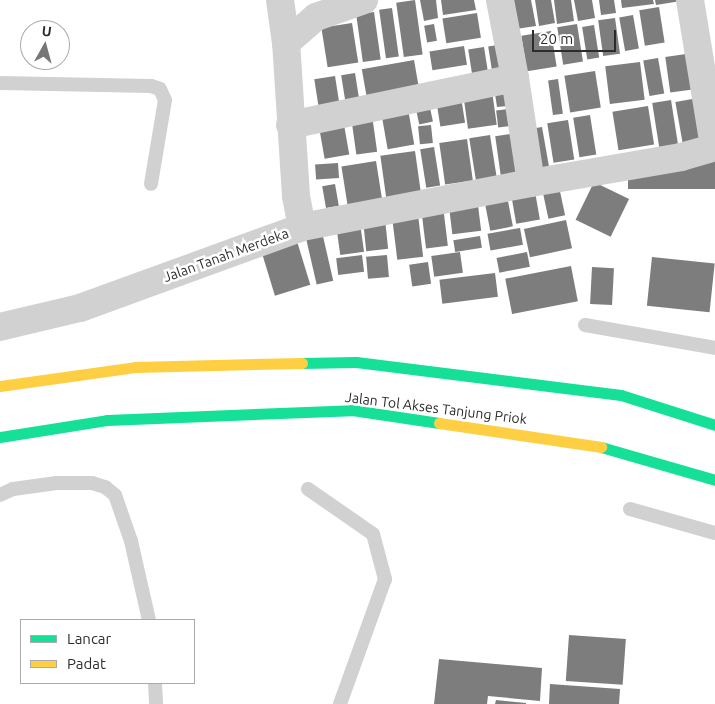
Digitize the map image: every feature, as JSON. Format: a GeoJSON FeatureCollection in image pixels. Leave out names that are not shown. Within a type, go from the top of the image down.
{"type":"FeatureCollection","features":[{"type":"Feature","properties":{"kind":"highway"},"geometry":{"type":"LineString","coordinates":[[0,386],[135,368],[356,362],[621,395],[715,425]]}},
{"type":"Feature","properties":{"kind":"highway","name":"Jalan Tol Akses Tanjung Priok"},"geometry":{"type":"LineString","coordinates":[[0,437],[107,420],[352,410],[594,445],[715,480]]}},
{"type":"Feature","properties":{"kind":"street","name":"Jalan Tanah Merdeka"},"geometry":{"type":"LineString","coordinates":[[0,327],[80,308],[302,228],[296,196],[286,44],[280,0]]}},
{"type":"Feature","properties":{"kind":"street"},"geometry":{"type":"LineString","coordinates":[[286,44],[316,16],[364,0]]}},
{"type":"Feature","properties":{"kind":"street"},"geometry":{"type":"LineString","coordinates":[[500,0],[515,78],[531,183]]}},
{"type":"Feature","properties":{"kind":"street"},"geometry":{"type":"LineString","coordinates":[[302,228],[531,183],[672,159],[714,147],[690,0]]}},
{"type":"Feature","properties":{"kind":"street"},"geometry":{"type":"LineString","coordinates":[[290,125],[515,78]]}},
{"type":"Feature","properties":{"kind":"lane"},"geometry":{"type":"LineString","coordinates":[[0,83],[151,86],[160,89],[165,100],[151,184]]}},
{"type":"Feature","properties":{"kind":"lane"},"geometry":{"type":"LineString","coordinates":[[585,325],[715,348]]}},
{"type":"Feature","properties":{"kind":"lane"},"geometry":{"type":"LineString","coordinates":[[0,495],[13,490],[57,483],[92,483],[105,487],[115,494],[131,541],[149,619]]}},
{"type":"Feature","properties":{"kind":"lane"},"geometry":{"type":"LineString","coordinates":[[308,489],[373,534],[385,579],[340,704]]}},
{"type":"Feature","properties":{"kind":"lane"},"geometry":{"type":"LineString","coordinates":[[630,508],[715,533]]}},
{"type":"Feature","properties":{"kind":"lane"},"geometry":{"type":"LineString","coordinates":[[155,684],[156,702]]}},
{"type":"Feature","properties":{"kind":"building"},"geometry":{"type":"Polygon","coordinates":[[[415,0],[423,54],[404,57],[396,3],[415,0]]]}},
{"type":"Feature","properties":{"kind":"building"},"geometry":{"type":"Polygon","coordinates":[[[420,0],[436,0],[438,18],[424,21],[420,0]]]}},
{"type":"Feature","properties":{"kind":"building"},"geometry":{"type":"Polygon","coordinates":[[[441,0],[474,0],[476,10],[443,15],[441,0]]]}},
{"type":"Feature","properties":{"kind":"building"},"geometry":{"type":"Polygon","coordinates":[[[512,0],[531,0],[536,26],[516,29],[512,0]]]}},
{"type":"Feature","properties":{"kind":"building"},"geometry":{"type":"Polygon","coordinates":[[[535,0],[551,0],[555,23],[539,26],[535,0]]]}},
{"type":"Feature","properties":{"kind":"building"},"geometry":{"type":"Polygon","coordinates":[[[554,0],[571,0],[574,21],[557,24],[554,0]]]}},
{"type":"Feature","properties":{"kind":"building"},"geometry":{"type":"Polygon","coordinates":[[[574,0],[592,0],[595,18],[578,21],[574,0]]]}},
{"type":"Feature","properties":{"kind":"building"},"geometry":{"type":"Polygon","coordinates":[[[599,0],[614,0],[616,13],[601,15],[599,0]]]}},
{"type":"Feature","properties":{"kind":"building"},"geometry":{"type":"Polygon","coordinates":[[[621,0],[653,0],[654,4],[622,8],[621,0]]]}},
{"type":"Feature","properties":{"kind":"building"},"geometry":{"type":"Polygon","coordinates":[[[655,0],[681,0],[681,1],[656,5],[655,0]]]}},
{"type":"Feature","properties":{"kind":"building"},"geometry":{"type":"Polygon","coordinates":[[[659,7],[665,43],[645,46],[639,10],[659,7]]]}},
{"type":"Feature","properties":{"kind":"building"},"geometry":{"type":"Polygon","coordinates":[[[392,8],[399,57],[386,58],[379,10],[392,8]]]}},
{"type":"Feature","properties":{"kind":"building"},"geometry":{"type":"Polygon","coordinates":[[[374,12],[381,60],[363,62],[356,15],[374,12]]]}},
{"type":"Feature","properties":{"kind":"building"},"geometry":{"type":"Polygon","coordinates":[[[477,13],[481,38],[446,43],[442,18],[477,13]]]}},
{"type":"Feature","properties":{"kind":"building"},"geometry":{"type":"Polygon","coordinates":[[[633,15],[639,48],[625,51],[619,17],[633,15]]]}},
{"type":"Feature","properties":{"kind":"building"},"geometry":{"type":"Polygon","coordinates":[[[615,18],[620,54],[603,56],[598,20],[615,18]]]}},
{"type":"Feature","properties":{"kind":"building"},"geometry":{"type":"Polygon","coordinates":[[[352,23],[358,63],[328,67],[321,28],[352,23]]]}},
{"type":"Feature","properties":{"kind":"building"},"geometry":{"type":"Polygon","coordinates":[[[434,24],[437,41],[427,42],[424,26],[434,24]]]}},
{"type":"Feature","properties":{"kind":"building"},"geometry":{"type":"Polygon","coordinates":[[[577,24],[583,62],[563,65],[557,27],[577,24]]]}},
{"type":"Feature","properties":{"kind":"building"},"geometry":{"type":"Polygon","coordinates":[[[594,25],[599,58],[587,59],[582,27],[594,25]]]}},
{"type":"Feature","properties":{"kind":"building"},"geometry":{"type":"Polygon","coordinates":[[[551,31],[557,67],[527,71],[521,36],[551,31]]]}},
{"type":"Feature","properties":{"kind":"building"},"geometry":{"type":"Polygon","coordinates":[[[504,44],[509,74],[493,76],[488,47],[504,44]]]}},
{"type":"Feature","properties":{"kind":"building"},"geometry":{"type":"Polygon","coordinates":[[[464,46],[467,65],[432,70],[429,51],[464,46]]]}},
{"type":"Feature","properties":{"kind":"building"},"geometry":{"type":"Polygon","coordinates":[[[484,47],[489,79],[473,81],[468,50],[484,47]]]}},
{"type":"Feature","properties":{"kind":"building"},"geometry":{"type":"Polygon","coordinates":[[[693,53],[698,89],[670,93],[665,57],[693,53]]]}},
{"type":"Feature","properties":{"kind":"building"},"geometry":{"type":"Polygon","coordinates":[[[658,58],[664,93],[649,96],[643,61],[658,58]]]}},
{"type":"Feature","properties":{"kind":"building"},"geometry":{"type":"Polygon","coordinates":[[[414,60],[420,95],[368,105],[362,69],[414,60]]]}},
{"type":"Feature","properties":{"kind":"building"},"geometry":{"type":"Polygon","coordinates":[[[640,62],[645,100],[610,104],[605,66],[640,62]]]}},
{"type":"Feature","properties":{"kind":"building"},"geometry":{"type":"Polygon","coordinates":[[[595,71],[601,108],[570,112],[564,76],[595,71]]]}},
{"type":"Feature","properties":{"kind":"building"},"geometry":{"type":"Polygon","coordinates":[[[355,73],[360,105],[346,107],[341,75],[355,73]]]}},
{"type":"Feature","properties":{"kind":"building"},"geometry":{"type":"Polygon","coordinates":[[[335,76],[340,108],[319,111],[314,79],[335,76]]]}},
{"type":"Feature","properties":{"kind":"building"},"geometry":{"type":"Polygon","coordinates":[[[558,79],[563,114],[553,115],[548,80],[558,79]]]}},
{"type":"Feature","properties":{"kind":"building"},"geometry":{"type":"Polygon","coordinates":[[[494,87],[517,105],[497,107],[494,87]]]}},
{"type":"Feature","properties":{"kind":"building"},"geometry":{"type":"Polygon","coordinates":[[[492,91],[497,125],[468,129],[463,95],[492,91]]]}},
{"type":"Feature","properties":{"kind":"building"},"geometry":{"type":"Polygon","coordinates":[[[461,97],[465,123],[440,127],[436,101],[461,97]]]}},
{"type":"Feature","properties":{"kind":"building"},"geometry":{"type":"Polygon","coordinates":[[[698,98],[705,138],[682,142],[675,102],[698,98]]]}},
{"type":"Feature","properties":{"kind":"building"},"geometry":{"type":"Polygon","coordinates":[[[671,100],[678,146],[660,149],[652,103],[671,100]]]}},
{"type":"Feature","properties":{"kind":"building"},"geometry":{"type":"Polygon","coordinates":[[[429,103],[433,122],[419,124],[415,106],[429,103]]]}},
{"type":"Feature","properties":{"kind":"building"},"geometry":{"type":"Polygon","coordinates":[[[648,106],[654,145],[619,150],[612,112],[648,106]]]}},
{"type":"Feature","properties":{"kind":"building"},"geometry":{"type":"Polygon","coordinates":[[[517,108],[519,125],[498,127],[496,111],[517,108]]]}},
{"type":"Feature","properties":{"kind":"building"},"geometry":{"type":"Polygon","coordinates":[[[408,109],[414,144],[388,149],[381,114],[408,109]]]}},
{"type":"Feature","properties":{"kind":"building"},"geometry":{"type":"Polygon","coordinates":[[[372,115],[377,152],[356,155],[351,118],[372,115]]]}},
{"type":"Feature","properties":{"kind":"building"},"geometry":{"type":"Polygon","coordinates":[[[590,115],[596,155],[579,157],[573,118],[590,115]]]}},
{"type":"Feature","properties":{"kind":"building"},"geometry":{"type":"Polygon","coordinates":[[[343,119],[349,154],[325,159],[318,123],[343,119]]]}},
{"type":"Feature","properties":{"kind":"building"},"geometry":{"type":"Polygon","coordinates":[[[568,120],[574,160],[554,163],[547,123],[568,120]]]}},
{"type":"Feature","properties":{"kind":"building"},"geometry":{"type":"Polygon","coordinates":[[[431,125],[433,143],[420,144],[418,126],[431,125]]]}},
{"type":"Feature","properties":{"kind":"building"},"geometry":{"type":"Polygon","coordinates":[[[542,127],[549,168],[535,171],[527,130],[542,127]]]}},
{"type":"Feature","properties":{"kind":"building"},"geometry":{"type":"Polygon","coordinates":[[[518,133],[524,175],[501,178],[495,136],[518,133]]]}},
{"type":"Feature","properties":{"kind":"building"},"geometry":{"type":"Polygon","coordinates":[[[490,135],[497,177],[476,181],[469,138],[490,135]]]}},
{"type":"Feature","properties":{"kind":"building"},"geometry":{"type":"Polygon","coordinates":[[[467,139],[473,181],[445,184],[439,143],[467,139]]]}},
{"type":"Feature","properties":{"kind":"building"},"geometry":{"type":"Polygon","coordinates":[[[434,147],[440,186],[426,188],[420,149],[434,147]]]}},
{"type":"Feature","properties":{"kind":"building"},"geometry":{"type":"Polygon","coordinates":[[[415,151],[421,193],[386,197],[380,156],[415,151]]]}},
{"type":"Feature","properties":{"kind":"building"},"geometry":{"type":"Polygon","coordinates":[[[628,155],[715,155],[715,189],[628,189],[628,155]]]}},
{"type":"Feature","properties":{"kind":"building"},"geometry":{"type":"Polygon","coordinates":[[[376,161],[382,200],[348,205],[341,166],[376,161]]]}},
{"type":"Feature","properties":{"kind":"building"},"geometry":{"type":"Polygon","coordinates":[[[338,163],[339,178],[316,180],[315,165],[338,163]]]}},
{"type":"Feature","properties":{"kind":"building"},"geometry":{"type":"Polygon","coordinates":[[[558,182],[565,215],[548,219],[541,186],[558,182]]]}},
{"type":"Feature","properties":{"kind":"building"},"geometry":{"type":"Polygon","coordinates":[[[594,182],[629,199],[611,237],[576,220],[594,182]]]}},
{"type":"Feature","properties":{"kind":"building"},"geometry":{"type":"Polygon","coordinates":[[[335,184],[339,206],[326,208],[322,186],[335,184]]]}},
{"type":"Feature","properties":{"kind":"building"},"geometry":{"type":"Polygon","coordinates":[[[534,186],[540,219],[516,224],[510,190],[534,186]]]}},
{"type":"Feature","properties":{"kind":"building"},"geometry":{"type":"Polygon","coordinates":[[[506,191],[513,226],[490,231],[483,195],[506,191]]]}},
{"type":"Feature","properties":{"kind":"building"},"geometry":{"type":"Polygon","coordinates":[[[477,197],[481,231],[452,234],[448,201],[477,197]]]}},
{"type":"Feature","properties":{"kind":"building"},"geometry":{"type":"Polygon","coordinates":[[[443,206],[448,246],[426,248],[421,209],[443,206]]]}},
{"type":"Feature","properties":{"kind":"building"},"geometry":{"type":"Polygon","coordinates":[[[418,215],[423,257],[397,260],[392,218],[418,215]]]}},
{"type":"Feature","properties":{"kind":"building"},"geometry":{"type":"Polygon","coordinates":[[[385,219],[388,249],[366,251],[363,221],[385,219]]]}},
{"type":"Feature","properties":{"kind":"building"},"geometry":{"type":"Polygon","coordinates":[[[566,220],[572,248],[530,257],[524,229],[566,220]]]}},
{"type":"Feature","properties":{"kind":"building"},"geometry":{"type":"Polygon","coordinates":[[[360,223],[364,252],[340,255],[336,226],[360,223]]]}},
{"type":"Feature","properties":{"kind":"building"},"geometry":{"type":"Polygon","coordinates":[[[520,228],[523,245],[490,250],[488,234],[520,228]]]}},
{"type":"Feature","properties":{"kind":"building"},"geometry":{"type":"Polygon","coordinates":[[[322,232],[333,281],[317,285],[305,236],[322,232]]]}},
{"type":"Feature","properties":{"kind":"building"},"geometry":{"type":"Polygon","coordinates":[[[480,236],[482,248],[455,252],[453,240],[480,236]]]}},
{"type":"Feature","properties":{"kind":"building"},"geometry":{"type":"Polygon","coordinates":[[[296,238],[310,285],[275,296],[261,249],[296,238]]]}},
{"type":"Feature","properties":{"kind":"building"},"geometry":{"type":"Polygon","coordinates":[[[460,252],[463,273],[434,277],[431,256],[460,252]]]}},
{"type":"Feature","properties":{"kind":"building"},"geometry":{"type":"Polygon","coordinates":[[[527,252],[530,267],[499,273],[497,258],[527,252]]]}},
{"type":"Feature","properties":{"kind":"building"},"geometry":{"type":"Polygon","coordinates":[[[362,255],[364,272],[338,275],[336,258],[362,255]]]}},
{"type":"Feature","properties":{"kind":"building"},"geometry":{"type":"Polygon","coordinates":[[[387,255],[389,277],[368,279],[366,257],[387,255]]]}},
{"type":"Feature","properties":{"kind":"building"},"geometry":{"type":"Polygon","coordinates":[[[652,257],[715,264],[710,312],[647,306],[652,257]]]}},
{"type":"Feature","properties":{"kind":"building"},"geometry":{"type":"Polygon","coordinates":[[[428,262],[431,284],[412,286],[409,265],[428,262]]]}},
{"type":"Feature","properties":{"kind":"building"},"geometry":{"type":"Polygon","coordinates":[[[571,266],[578,301],[512,314],[505,279],[571,266]]]}},
{"type":"Feature","properties":{"kind":"building"},"geometry":{"type":"Polygon","coordinates":[[[592,267],[614,268],[612,305],[590,304],[592,267]]]}},
{"type":"Feature","properties":{"kind":"building"},"geometry":{"type":"Polygon","coordinates":[[[495,273],[498,297],[442,304],[439,280],[495,273]]]}},
{"type":"Feature","properties":{"kind":"building"},"geometry":{"type":"Polygon","coordinates":[[[569,635],[626,639],[623,685],[566,681],[569,635]]]}},
{"type":"Feature","properties":{"kind":"building"},"geometry":{"type":"Polygon","coordinates":[[[439,659],[542,668],[540,701],[488,696],[487,704],[434,704],[439,659]]]}},
{"type":"Feature","properties":{"kind":"building"},"geometry":{"type":"Polygon","coordinates":[[[550,684],[620,689],[619,704],[549,704],[550,684]]]}},
{"type":"Feature","properties":{"kind":"building"},"geometry":{"type":"Polygon","coordinates":[[[496,700],[526,703],[526,704],[495,704],[496,700]]]}},
{"type":"Feature","properties":{"kind":"traffic: fast"},"geometry":{"type":"LineString","coordinates":[[302,363],[356,362],[621,395],[715,425]]}},
{"type":"Feature","properties":{"kind":"traffic: fast"},"geometry":{"type":"LineString","coordinates":[[0,437],[107,420],[352,410],[439,423]]}},
{"type":"Feature","properties":{"kind":"traffic: fast"},"geometry":{"type":"LineString","coordinates":[[601,447],[715,480]]}},
{"type":"Feature","properties":{"kind":"traffic: slow"},"geometry":{"type":"LineString","coordinates":[[0,386],[135,367],[302,363]]}},
{"type":"Feature","properties":{"kind":"traffic: slow"},"geometry":{"type":"LineString","coordinates":[[439,423],[601,447]]}}]}
